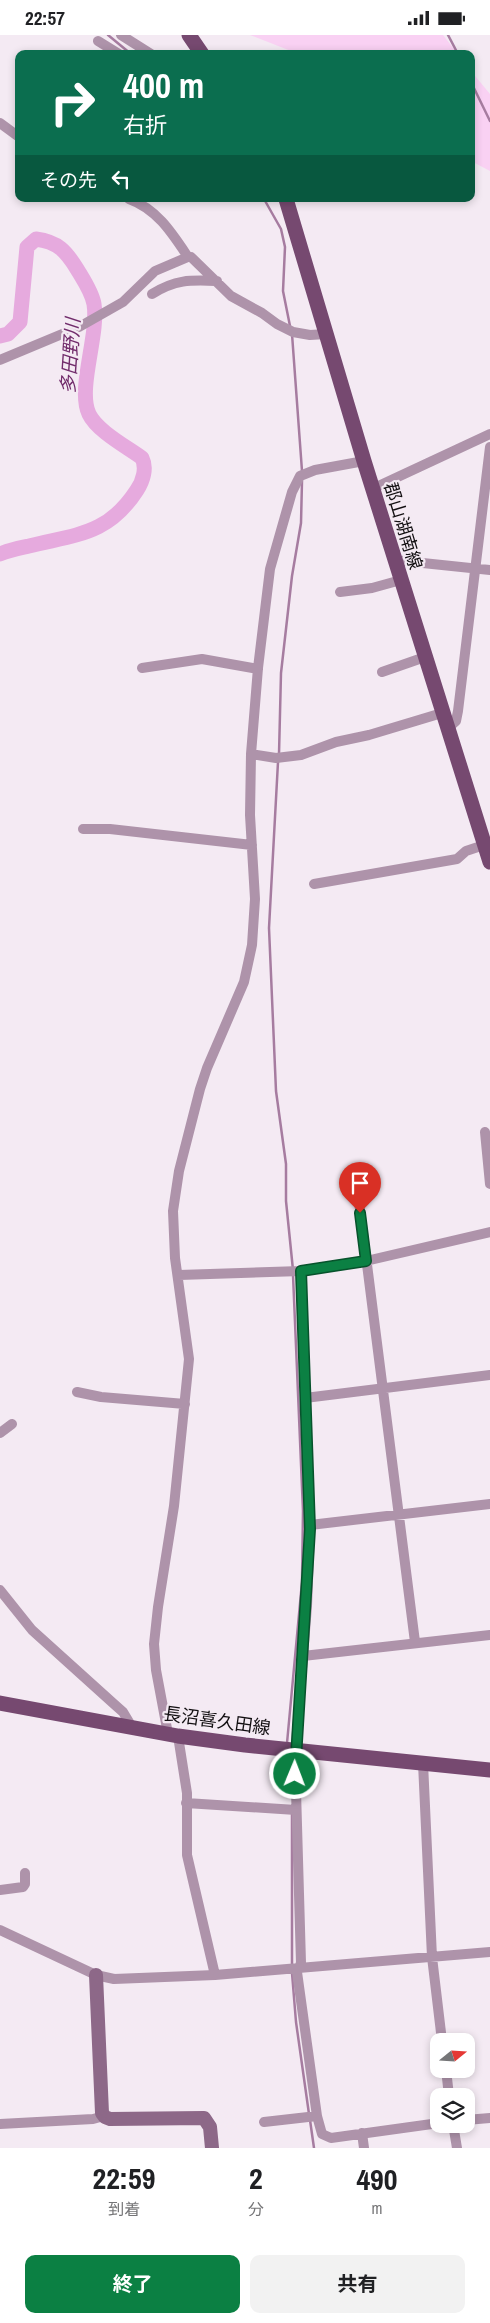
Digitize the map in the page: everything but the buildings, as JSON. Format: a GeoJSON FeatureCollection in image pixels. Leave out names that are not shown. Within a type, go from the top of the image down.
{"type":"FeatureCollection","features":[{"type":"Feature","properties":{"kind":"main road"},"geometry":{"type":"LineString","coordinates":[[189,35],[199,50]]}},
{"type":"Feature","properties":{"kind":"main road","name":"郡山湖南線"},"geometry":{"type":"LineString","coordinates":[[287,202],[372,489],[490,862]]}},
{"type":"Feature","properties":{"kind":"main road","name":"長沼喜久田線"},"geometry":{"type":"LineString","coordinates":[[0,1703],[173,1735],[296,1751],[490,1770]]}},
{"type":"Feature","properties":{"kind":"street"},"geometry":{"type":"LineString","coordinates":[[121,35],[145,50]]}},
{"type":"Feature","properties":{"kind":"street"},"geometry":{"type":"LineString","coordinates":[[98,41],[113,50]]}},
{"type":"Feature","properties":{"kind":"street"},"geometry":{"type":"LineString","coordinates":[[0,123],[15,134]]}},
{"type":"Feature","properties":{"kind":"street"},"geometry":{"type":"LineString","coordinates":[[135,202],[152,211],[188,257],[200,263],[231,296],[293,333],[326,334]]}},
{"type":"Feature","properties":{"kind":"street"},"geometry":{"type":"LineString","coordinates":[[0,360],[79,327],[123,302],[155,271],[188,257]]}},
{"type":"Feature","properties":{"kind":"street"},"geometry":{"type":"LineString","coordinates":[[152,294],[165,287],[186,280],[217,281]]}},
{"type":"Feature","properties":{"kind":"street"},"geometry":{"type":"LineString","coordinates":[[372,489],[490,434]]}},
{"type":"Feature","properties":{"kind":"street"},"geometry":{"type":"LineString","coordinates":[[447,729],[456,721],[458,711],[490,447]]}},
{"type":"Feature","properties":{"kind":"street"},"geometry":{"type":"LineString","coordinates":[[215,1975],[187,1855],[186,1787],[156,1670],[154,1644],[163,1571],[174,1507],[189,1347],[173,1235],[173,1211],[177,1180],[207,1067],[240,994],[248,966],[255,899],[252,845],[251,754],[258,669],[270,569],[300,476],[307,472],[364,461]]}},
{"type":"Feature","properties":{"kind":"street"},"geometry":{"type":"LineString","coordinates":[[394,560],[490,570]]}},
{"type":"Feature","properties":{"kind":"street"},"geometry":{"type":"LineString","coordinates":[[340,592],[372,588],[401,580]]}},
{"type":"Feature","properties":{"kind":"street"},"geometry":{"type":"LineString","coordinates":[[382,672],[424,657]]}},
{"type":"Feature","properties":{"kind":"street"},"geometry":{"type":"LineString","coordinates":[[142,668],[202,659],[258,669]]}},
{"type":"Feature","properties":{"kind":"street"},"geometry":{"type":"LineString","coordinates":[[251,754],[276,758],[301,755],[336,743],[361,738],[442,713]]}},
{"type":"Feature","properties":{"kind":"street"},"geometry":{"type":"LineString","coordinates":[[83,829],[110,829],[252,845]]}},
{"type":"Feature","properties":{"kind":"street"},"geometry":{"type":"LineString","coordinates":[[314,884],[457,859],[466,851],[484,845]]}},
{"type":"Feature","properties":{"kind":"street"},"geometry":{"type":"LineString","coordinates":[[485,1132],[490,1184]]}},
{"type":"Feature","properties":{"kind":"street"},"geometry":{"type":"LineString","coordinates":[[356,1178],[414,1642]]}},
{"type":"Feature","properties":{"kind":"street"},"geometry":{"type":"LineString","coordinates":[[179,1275],[301,1271],[366,1261],[490,1232]]}},
{"type":"Feature","properties":{"kind":"street"},"geometry":{"type":"LineString","coordinates":[[301,1271],[310,1525],[296,1751],[301,1963],[296,1972],[317,2116],[324,2136],[331,2138],[430,2124]]}},
{"type":"Feature","properties":{"kind":"street"},"geometry":{"type":"LineString","coordinates":[[305,1398],[490,1375]]}},
{"type":"Feature","properties":{"kind":"street"},"geometry":{"type":"LineString","coordinates":[[77,1392],[101,1397],[185,1404]]}},
{"type":"Feature","properties":{"kind":"street"},"geometry":{"type":"LineString","coordinates":[[0,1433],[12,1424]]}},
{"type":"Feature","properties":{"kind":"street"},"geometry":{"type":"LineString","coordinates":[[310,1525],[490,1504]]}},
{"type":"Feature","properties":{"kind":"street"},"geometry":{"type":"LineString","coordinates":[[0,1590],[32,1630],[114,1704],[132,1727]]}},
{"type":"Feature","properties":{"kind":"street"},"geometry":{"type":"LineString","coordinates":[[303,1656],[414,1642],[490,1635]]}},
{"type":"Feature","properties":{"kind":"street"},"geometry":{"type":"LineString","coordinates":[[423,1763],[432,1957],[441,2033]]}},
{"type":"Feature","properties":{"kind":"street"},"geometry":{"type":"LineString","coordinates":[[186,1803],[296,1810]]}},
{"type":"Feature","properties":{"kind":"street"},"geometry":{"type":"LineString","coordinates":[[0,1890],[23,1887],[26,1873]]}},
{"type":"Feature","properties":{"kind":"street"},"geometry":{"type":"LineString","coordinates":[[0,1930],[96,1975],[114,1979],[215,1975],[490,1952]]}},
{"type":"Feature","properties":{"kind":"street"},"geometry":{"type":"LineString","coordinates":[[96,1975],[102,2113],[104,2116]]}},
{"type":"Feature","properties":{"kind":"street"},"geometry":{"type":"LineString","coordinates":[[0,2124],[93,2119],[104,2116],[110,2119],[204,2117],[210,2127],[212,2148]]}},
{"type":"Feature","properties":{"kind":"street"},"geometry":{"type":"LineString","coordinates":[[264,2122],[317,2116]]}},
{"type":"Feature","properties":{"kind":"street"},"geometry":{"type":"LineString","coordinates":[[475,2119],[490,2117]]}},
{"type":"Feature","properties":{"kind":"street"},"geometry":{"type":"LineString","coordinates":[[362,2133],[364,2148]]}},
{"type":"Feature","properties":{"kind":"street"},"geometry":{"type":"LineString","coordinates":[[454,2133],[456,2148]]}},
{"type":"Feature","properties":{"kind":"shaded area"},"geometry":{"type":"Polygon","coordinates":[[[250,35],[443,35],[455,50],[288,50],[250,35]]]}},
{"type":"Feature","properties":{"kind":"shaded area"},"geometry":{"type":"Polygon","coordinates":[[[475,76],[490,94],[490,171],[475,163],[475,76]]]}},
{"type":"Feature","properties":{"kind":"waterway"},"geometry":{"type":"LineString","coordinates":[[108,35],[126,50]]}},
{"type":"Feature","properties":{"kind":"waterway"},"geometry":{"type":"LineString","coordinates":[[448,35],[456,50]]}},
{"type":"Feature","properties":{"kind":"waterway"},"geometry":{"type":"LineString","coordinates":[[475,90],[490,121]]}},
{"type":"Feature","properties":{"kind":"waterway"},"geometry":{"type":"LineString","coordinates":[[266,202],[281,229],[285,247],[283,291],[290,326]]}},
{"type":"Feature","properties":{"kind":"waterway","name":"多田野川"},"geometry":{"type":"LineString","coordinates":[[0,336],[8,334],[20,322],[27,247],[36,239],[50,242],[61,248],[84,281],[94,304],[94,331],[85,391],[89,414],[105,432],[142,458],[144,470],[143,479],[126,505],[103,524],[77,535],[0,554]]}},
{"type":"Feature","properties":{"kind":"waterway"},"geometry":{"type":"LineString","coordinates":[[292,334],[302,471]]}},
{"type":"Feature","properties":{"kind":"waterway"},"geometry":{"type":"LineString","coordinates":[[279,754],[281,673],[292,576],[301,523],[302,481]]}},
{"type":"Feature","properties":{"kind":"waterway"},"geometry":{"type":"LineString","coordinates":[[278,762],[269,928],[276,1091],[286,1164],[286,1201],[293,1270]]}},
{"type":"Feature","properties":{"kind":"waterway"},"geometry":{"type":"LineString","coordinates":[[287,1743],[302,1582],[303,1511],[293,1275]]}},
{"type":"Feature","properties":{"kind":"waterway"},"geometry":{"type":"LineString","coordinates":[[288,1754],[291,1781]]}},
{"type":"Feature","properties":{"kind":"waterway"},"geometry":{"type":"LineString","coordinates":[[292,1814],[292,1965]]}},
{"type":"Feature","properties":{"kind":"waterway"},"geometry":{"type":"LineString","coordinates":[[292,1973],[296,2022],[309,2114]]}},
{"type":"Feature","properties":{"kind":"waterway"},"geometry":{"type":"LineString","coordinates":[[310,2120],[314,2148]]}},
{"type":"Feature","properties":{"kind":"route"},"geometry":{"type":"LineString","coordinates":[[295,1774],[307,1606],[310,1529],[301,1271],[366,1261],[360,1213]]}}]}
